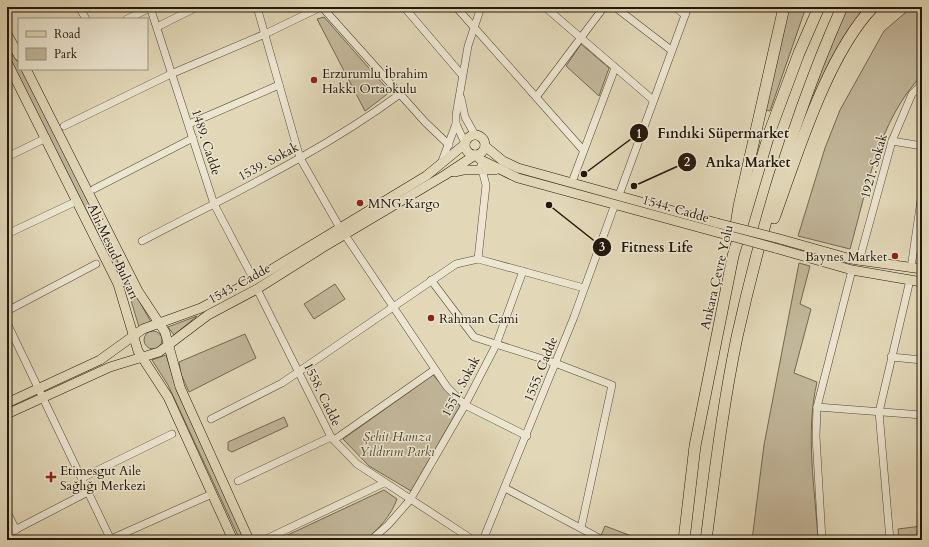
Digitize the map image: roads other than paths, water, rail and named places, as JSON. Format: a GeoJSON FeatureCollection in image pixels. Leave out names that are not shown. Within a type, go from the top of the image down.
{"type":"FeatureCollection","features":[{"type":"Feature","properties":{"kind":"highway"},"geometry":{"type":"LineString","coordinates":[[733,256],[739,206],[784,7]]}},
{"type":"Feature","properties":{"kind":"highway","name":"Ankara Çevre Yolu"},"geometry":{"type":"LineString","coordinates":[[684,540],[695,446],[733,256],[770,131],[799,53],[819,7]]}},
{"type":"Feature","properties":{"kind":"highway"},"geometry":{"type":"LineString","coordinates":[[706,540],[718,451],[736,345],[765,226],[789,141],[819,59],[842,7]]}},
{"type":"Feature","properties":{"kind":"highway"},"geometry":{"type":"LineString","coordinates":[[754,271],[816,105],[844,47],[873,7]]}},
{"type":"Feature","properties":{"kind":"main road"},"geometry":{"type":"LineString","coordinates":[[7,34],[18,54]]}},
{"type":"Feature","properties":{"kind":"main road","name":"Ahi Mesud Bulvarı"},"geometry":{"type":"LineString","coordinates":[[7,62],[118,284],[128,311],[133,335],[142,358],[168,397],[233,540]]}},
{"type":"Feature","properties":{"kind":"main road","name":"Ahi Mesud Bulvarı"},"geometry":{"type":"LineString","coordinates":[[27,70],[138,291],[165,332],[171,359],[180,387],[249,540]]}},
{"type":"Feature","properties":{"kind":"main road"},"geometry":{"type":"LineString","coordinates":[[475,135],[481,137],[485,146],[482,153],[475,155],[466,150],[465,143],[470,136],[475,135]]}},
{"type":"Feature","properties":{"kind":"main road","name":"1543. Cadde"},"geometry":{"type":"LineString","coordinates":[[7,403],[41,393],[110,367],[152,355],[169,345],[208,315],[257,290],[322,248],[440,165],[465,143]]}},
{"type":"Feature","properties":{"kind":"main road","name":"1544. Cadde"},"geometry":{"type":"LineString","coordinates":[[485,146],[510,165],[859,260],[922,269]]}},
{"type":"Feature","properties":{"kind":"main road","name":"1543. Cadde"},"geometry":{"type":"LineString","coordinates":[[7,414],[107,356],[133,335],[158,322],[201,308],[343,232],[445,175],[475,155]]}},
{"type":"Feature","properties":{"kind":"main road","name":"1544. Cadde"},"geometry":{"type":"LineString","coordinates":[[475,155],[498,170],[518,178],[852,270],[922,282]]}},
{"type":"Feature","properties":{"kind":"main road"},"geometry":{"type":"LineString","coordinates":[[445,175],[463,170],[498,170]]}},
{"type":"Feature","properties":{"kind":"street"},"geometry":{"type":"LineString","coordinates":[[79,7],[85,18]]}},
{"type":"Feature","properties":{"kind":"street"},"geometry":{"type":"LineString","coordinates":[[157,27],[197,7]]}},
{"type":"Feature","properties":{"kind":"street"},"geometry":{"type":"LineString","coordinates":[[257,7],[300,158],[343,232],[434,370],[447,387],[465,405],[527,436]]}},
{"type":"Feature","properties":{"kind":"street"},"geometry":{"type":"LineString","coordinates":[[64,126],[171,74],[264,34],[321,7],[425,122],[449,145]]}},
{"type":"Feature","properties":{"kind":"street"},"geometry":{"type":"LineString","coordinates":[[404,7],[462,75]]}},
{"type":"Feature","properties":{"kind":"street"},"geometry":{"type":"LineString","coordinates":[[456,7],[537,96],[582,150]]}},
{"type":"Feature","properties":{"kind":"street"},"geometry":{"type":"LineString","coordinates":[[440,165],[456,124],[456,109],[462,75],[480,7]]}},
{"type":"Feature","properties":{"kind":"street"},"geometry":{"type":"LineString","coordinates":[[544,7],[653,100]]}},
{"type":"Feature","properties":{"kind":"street"},"geometry":{"type":"LineString","coordinates":[[537,96],[604,7]]}},
{"type":"Feature","properties":{"kind":"street"},"geometry":{"type":"LineString","coordinates":[[615,7],[671,50]]}},
{"type":"Feature","properties":{"kind":"street"},"geometry":{"type":"LineString","coordinates":[[676,7],[685,14]]}},
{"type":"Feature","properties":{"kind":"street"},"geometry":{"type":"LineString","coordinates":[[619,195],[688,7]]}},
{"type":"Feature","properties":{"kind":"street"},"geometry":{"type":"LineString","coordinates":[[129,18],[150,8]]}},
{"type":"Feature","properties":{"kind":"street","name":"1489. Cadde"},"geometry":{"type":"LineString","coordinates":[[150,8],[214,204],[254,280]]}},
{"type":"Feature","properties":{"kind":"street"},"geometry":{"type":"LineString","coordinates":[[572,182],[582,150],[615,68]]}},
{"type":"Feature","properties":{"kind":"street","name":"1921. Sokak"},"geometry":{"type":"LineString","coordinates":[[859,260],[892,141],[912,94],[922,84]]}},
{"type":"Feature","properties":{"kind":"street"},"geometry":{"type":"LineString","coordinates":[[189,124],[279,85]]}},
{"type":"Feature","properties":{"kind":"street"},"geometry":{"type":"LineString","coordinates":[[460,92],[462,107],[475,135]]}},
{"type":"Feature","properties":{"kind":"street","name":"1539. Sokak"},"geometry":{"type":"LineString","coordinates":[[142,241],[300,158],[362,122],[400,94]]}},
{"type":"Feature","properties":{"kind":"street"},"geometry":{"type":"LineString","coordinates":[[912,94],[922,95]]}},
{"type":"Feature","properties":{"kind":"street"},"geometry":{"type":"LineString","coordinates":[[456,124],[465,143]]}},
{"type":"Feature","properties":{"kind":"street"},"geometry":{"type":"LineString","coordinates":[[7,157],[46,138]]}},
{"type":"Feature","properties":{"kind":"street"},"geometry":{"type":"LineString","coordinates":[[94,189],[193,138]]}},
{"type":"Feature","properties":{"kind":"street"},"geometry":{"type":"LineString","coordinates":[[892,141],[922,146]]}},
{"type":"Feature","properties":{"kind":"street"},"geometry":{"type":"LineString","coordinates":[[475,155],[483,169],[486,185],[478,259]]}},
{"type":"Feature","properties":{"kind":"street"},"geometry":{"type":"LineString","coordinates":[[911,268],[922,193]]}},
{"type":"Feature","properties":{"kind":"street"},"geometry":{"type":"LineString","coordinates":[[7,234],[77,201]]}},
{"type":"Feature","properties":{"kind":"street","name":"1555. Cadde"},"geometry":{"type":"LineString","coordinates":[[483,540],[527,436],[615,204]]}},
{"type":"Feature","properties":{"kind":"street"},"geometry":{"type":"LineString","coordinates":[[211,419],[282,383],[456,264],[478,259],[584,288]]}},
{"type":"Feature","properties":{"kind":"street"},"geometry":{"type":"LineString","coordinates":[[7,311],[96,264]]}},
{"type":"Feature","properties":{"kind":"street"},"geometry":{"type":"LineString","coordinates":[[822,540],[816,436],[817,407],[852,270]]}},
{"type":"Feature","properties":{"kind":"street","name":"1551. Sokak"},"geometry":{"type":"LineString","coordinates":[[371,540],[388,526],[410,500],[465,405],[496,345],[523,272]]}},
{"type":"Feature","properties":{"kind":"street"},"geometry":{"type":"LineString","coordinates":[[431,280],[474,337],[612,385],[580,528]]}},
{"type":"Feature","properties":{"kind":"street"},"geometry":{"type":"LineString","coordinates":[[890,540],[879,412],[910,280]]}},
{"type":"Feature","properties":{"kind":"street","name":"1558. Cadde"},"geometry":{"type":"LineString","coordinates":[[257,290],[332,438],[357,464],[473,540]]}},
{"type":"Feature","properties":{"kind":"street"},"geometry":{"type":"LineString","coordinates":[[7,322],[111,540],[212,494]]}},
{"type":"Feature","properties":{"kind":"street"},"geometry":{"type":"LineString","coordinates":[[891,357],[922,360]]}},
{"type":"Feature","properties":{"kind":"street"},"geometry":{"type":"LineString","coordinates":[[238,481],[332,438],[434,370]]}},
{"type":"Feature","properties":{"kind":"street"},"geometry":{"type":"LineString","coordinates":[[817,407],[922,416]]}},
{"type":"Feature","properties":{"kind":"street"},"geometry":{"type":"LineString","coordinates":[[82,478],[172,434]]}},
{"type":"Feature","properties":{"kind":"street"},"geometry":{"type":"LineString","coordinates":[[264,540],[384,483]]}},
{"type":"Feature","properties":{"kind":"street"},"geometry":{"type":"LineString","coordinates":[[505,488],[599,538]]}},
{"type":"Feature","properties":{"kind":"street"},"geometry":{"type":"LineString","coordinates":[[7,534],[88,492]]}},
{"type":"Feature","properties":{"kind":"street"},"geometry":{"type":"LineString","coordinates":[[7,512],[16,530]]}},
{"type":"Feature","properties":{"kind":"place","name":"Erzurumlu İbrahim Hakkı Ortaokulu"},"geometry":{"type":"Point","coordinates":[314,80]}},
{"type":"Feature","properties":{"kind":"place","name":"Fındıki Süpermarket"},"geometry":{"type":"Point","coordinates":[584,174]}},
{"type":"Feature","properties":{"kind":"place","name":"Anka Market"},"geometry":{"type":"Point","coordinates":[634,186]}},
{"type":"Feature","properties":{"kind":"place","name":"MNG Kargo"},"geometry":{"type":"Point","coordinates":[360,203]}},
{"type":"Feature","properties":{"kind":"place","name":"Fitness Life"},"geometry":{"type":"Point","coordinates":[549,205]}},
{"type":"Feature","properties":{"kind":"place","name":"Baynes Market"},"geometry":{"type":"Point","coordinates":[895,256]}},
{"type":"Feature","properties":{"kind":"place","name":"Rahman Cami"},"geometry":{"type":"Point","coordinates":[431,318]}},
{"type":"Feature","properties":{"kind":"place","name":"Etimesgut Aile Sağlığı Merkezi"},"geometry":{"type":"Point","coordinates":[51,477]}},
{"type":"Feature","properties":{"kind":"park label","name":"Şehit Hamza Yıldırım Parkı"},"geometry":{"type":"Point","coordinates":[397,444]}}]}
